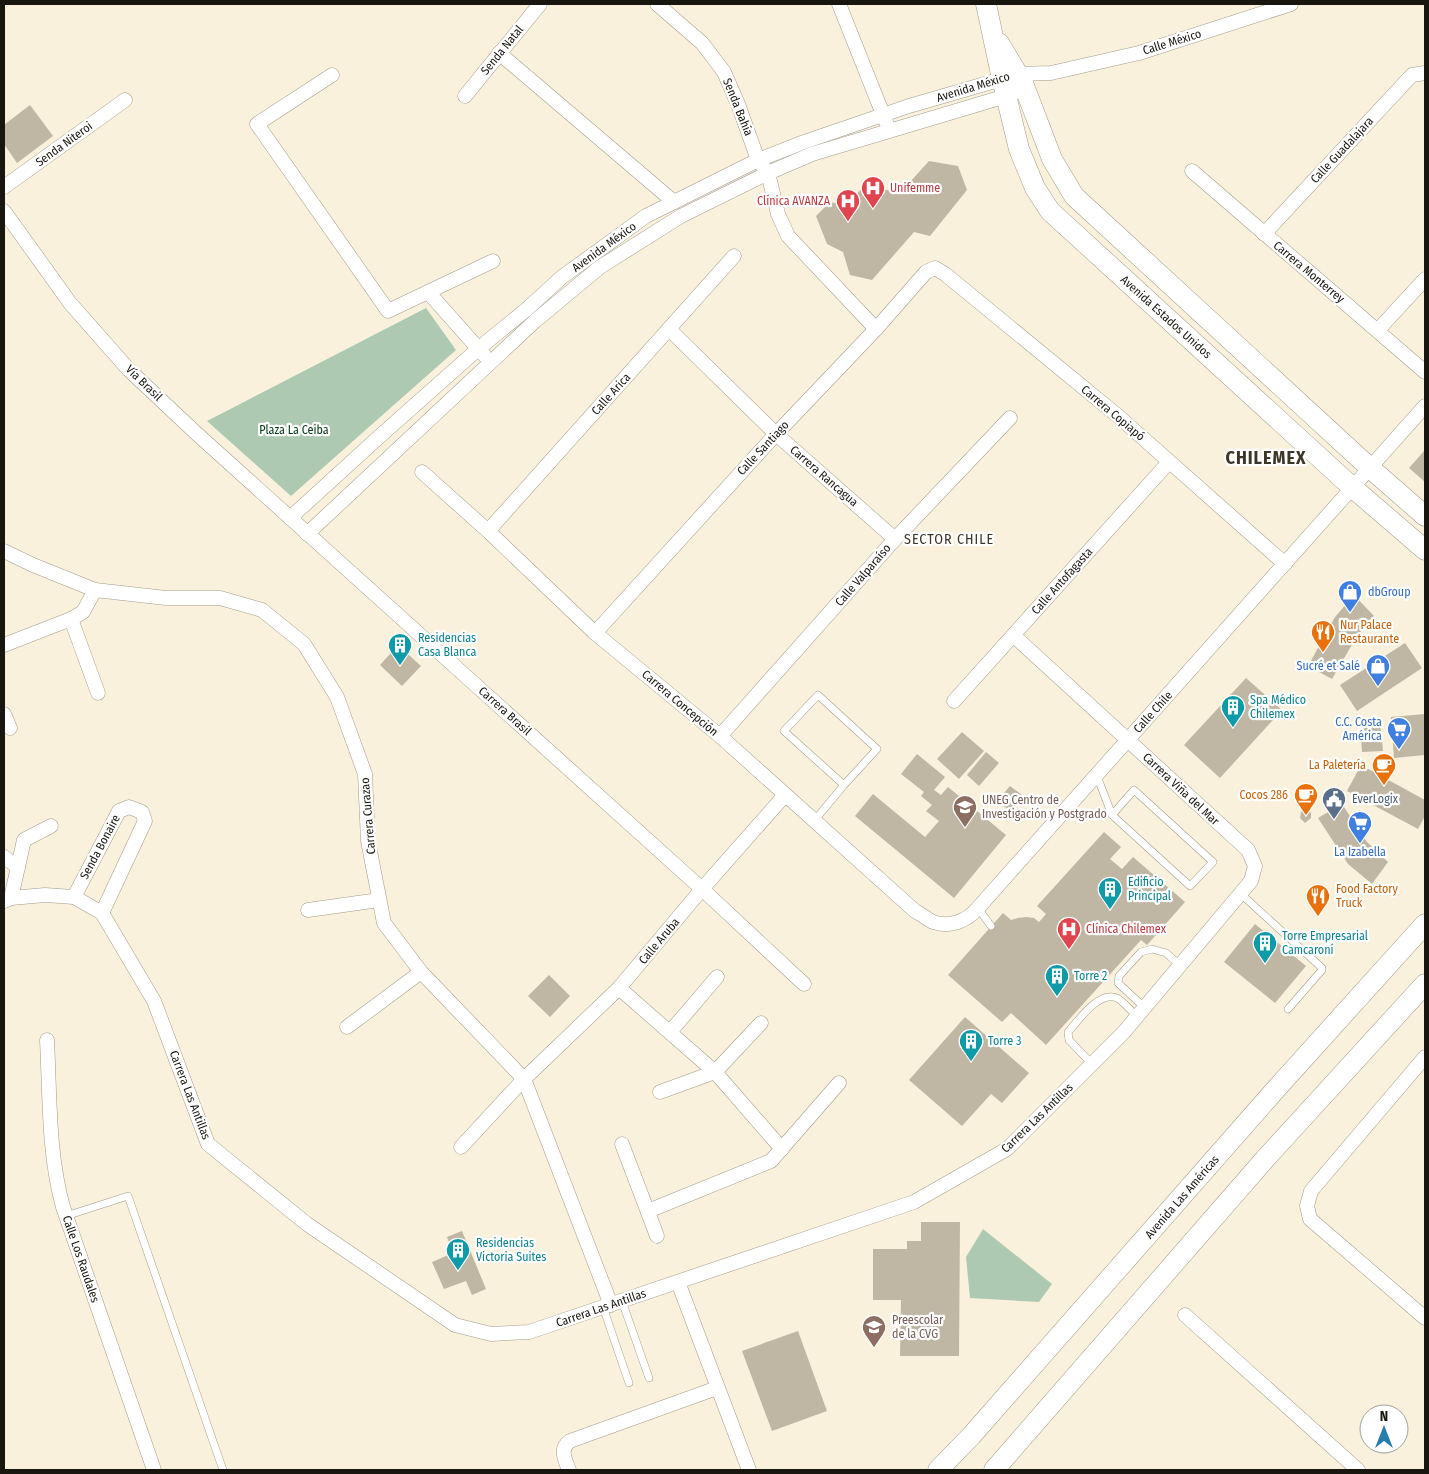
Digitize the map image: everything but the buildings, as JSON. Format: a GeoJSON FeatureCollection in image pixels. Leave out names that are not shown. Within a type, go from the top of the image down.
{"type":"FeatureCollection","features":[{"type":"Feature","properties":{"kind":"main road","name":"Avenida Estados Unidos"},"geometry":{"type":"LineString","coordinates":[[986,4],[992,30],[1013,85],[1074,196],[1370,468],[1425,516]]}},
{"type":"Feature","properties":{"kind":"main road","name":"Avenida Estados Unidos"},"geometry":{"type":"LineString","coordinates":[[1013,85],[1019,149],[1035,188],[1050,211],[1353,488],[1425,550]]}},
{"type":"Feature","properties":{"kind":"main road","name":"Avenida Las Américas"},"geometry":{"type":"LineString","coordinates":[[938,1470],[972,1435],[1276,1089],[1425,924]]}},
{"type":"Feature","properties":{"kind":"main road"},"geometry":{"type":"LineString","coordinates":[[994,1470],[1265,1159],[1425,984]]}},
{"type":"Feature","properties":{"kind":"street","name":"Senda Natal"},"geometry":{"type":"LineString","coordinates":[[465,96],[540,4]]}},
{"type":"Feature","properties":{"kind":"street","name":"Senda Bahía"},"geometry":{"type":"LineString","coordinates":[[657,4],[702,43],[724,72],[738,104],[758,160],[768,173]]}},
{"type":"Feature","properties":{"kind":"street"},"geometry":{"type":"LineString","coordinates":[[839,4],[889,131]]}},
{"type":"Feature","properties":{"kind":"street","name":"Calle México"},"geometry":{"type":"LineString","coordinates":[[1051,73],[1138,53],[1291,4]]}},
{"type":"Feature","properties":{"kind":"street"},"geometry":{"type":"LineString","coordinates":[[499,53],[674,202]]}},
{"type":"Feature","properties":{"kind":"street","name":"Avenida México"},"geometry":{"type":"LineString","coordinates":[[307,534],[535,322],[600,267],[681,216],[768,173],[812,154],[889,131],[1013,85],[1051,73]]}},
{"type":"Feature","properties":{"kind":"street","name":"Calle Guadalajara"},"geometry":{"type":"LineString","coordinates":[[1264,234],[1412,74],[1425,73]]}},
{"type":"Feature","properties":{"kind":"street"},"geometry":{"type":"LineString","coordinates":[[332,75],[257,124],[388,311],[493,261]]}},
{"type":"Feature","properties":{"kind":"street","name":"Avenida México"},"geometry":{"type":"LineString","coordinates":[[290,518],[478,349],[527,309],[562,277],[646,216],[758,160],[804,142],[909,106],[1013,85]]}},
{"type":"Feature","properties":{"kind":"street","name":"Senda Niteroi"},"geometry":{"type":"LineString","coordinates":[[4,187],[125,100]]}},
{"type":"Feature","properties":{"kind":"street","name":"Carrera Monterrey"},"geometry":{"type":"LineString","coordinates":[[1192,171],[1425,372]]}},
{"type":"Feature","properties":{"kind":"street"},"geometry":{"type":"LineString","coordinates":[[768,173],[778,214],[788,236],[876,329]]}},
{"type":"Feature","properties":{"kind":"street","name":"Vía Brasil"},"geometry":{"type":"LineString","coordinates":[[4,211],[70,303],[129,370],[307,534]]}},
{"type":"Feature","properties":{"kind":"street","name":"Calle Arica"},"geometry":{"type":"LineString","coordinates":[[488,531],[734,256]]}},
{"type":"Feature","properties":{"kind":"street","name":"Calle Santiago"},"geometry":{"type":"LineString","coordinates":[[595,633],[776,434],[876,329],[926,272],[935,268]]}},
{"type":"Feature","properties":{"kind":"street","name":"Carrera Copiapó"},"geometry":{"type":"LineString","coordinates":[[935,268],[945,274],[1118,416],[1285,564]]}},
{"type":"Feature","properties":{"kind":"street"},"geometry":{"type":"LineString","coordinates":[[1378,330],[1425,279]]}},
{"type":"Feature","properties":{"kind":"street"},"geometry":{"type":"LineString","coordinates":[[428,292],[491,362]]}},
{"type":"Feature","properties":{"kind":"street","name":"Carrera Rancagua"},"geometry":{"type":"LineString","coordinates":[[669,329],[776,434],[895,538]]}},
{"type":"Feature","properties":{"kind":"street","name":"Calle Chile"},"geometry":{"type":"LineString","coordinates":[[946,924],[961,922],[978,908],[1425,406]]}},
{"type":"Feature","properties":{"kind":"street","name":"Calle Valparaíso"},"geometry":{"type":"LineString","coordinates":[[720,736],[895,538],[1010,418]]}},
{"type":"Feature","properties":{"kind":"street","name":"Calle Antofagasta"},"geometry":{"type":"LineString","coordinates":[[954,701],[1169,462]]}},
{"type":"Feature","properties":{"kind":"street","name":"Carrera Concepción"},"geometry":{"type":"LineString","coordinates":[[422,472],[488,531],[595,633],[720,736],[915,911],[934,922],[946,924]]}},
{"type":"Feature","properties":{"kind":"street","name":"Carrera Brasil"},"geometry":{"type":"LineString","coordinates":[[307,534],[702,889],[804,984]]}},
{"type":"Feature","properties":{"kind":"street","name":"Carrera Curazao"},"geometry":{"type":"LineString","coordinates":[[4,551],[33,565],[96,590],[166,598],[220,598],[262,610],[304,644],[337,697],[365,774],[368,841],[384,923],[421,972],[524,1078]]}},
{"type":"Feature","properties":{"kind":"street"},"geometry":{"type":"LineString","coordinates":[[4,645],[71,619],[83,612],[96,590]]}},
{"type":"Feature","properties":{"kind":"street"},"geometry":{"type":"LineString","coordinates":[[71,619],[98,693]]}},
{"type":"Feature","properties":{"kind":"street","name":"Carrera Viña del Mar"},"geometry":{"type":"LineString","coordinates":[[1013,635],[1248,850],[1255,866]]}},
{"type":"Feature","properties":{"kind":"street"},"geometry":{"type":"LineString","coordinates":[[4,714],[10,728]]}},
{"type":"Feature","properties":{"kind":"street","name":"Calle Aruba"},"geometry":{"type":"LineString","coordinates":[[461,1148],[524,1078],[619,988],[702,889],[785,795]]}},
{"type":"Feature","properties":{"kind":"street","name":"Senda Bonaire"},"geometry":{"type":"LineString","coordinates":[[74,897],[119,811],[129,807],[142,812],[145,821],[102,913]]}},
{"type":"Feature","properties":{"kind":"street"},"geometry":{"type":"LineString","coordinates":[[7,900],[24,840],[52,826]]}},
{"type":"Feature","properties":{"kind":"street"},"geometry":{"type":"LineString","coordinates":[[4,857],[18,866]]}},
{"type":"Feature","properties":{"kind":"street","name":"Carrera Las Antillas"},"geometry":{"type":"LineString","coordinates":[[7,900],[45,895],[74,897],[102,913],[154,1001],[208,1144],[307,1224],[455,1325],[491,1334],[529,1332],[914,1202],[1008,1149],[1124,1032],[1241,894],[1251,881],[1255,866]]}},
{"type":"Feature","properties":{"kind":"street"},"geometry":{"type":"LineString","coordinates":[[308,910],[379,900]]}},
{"type":"Feature","properties":{"kind":"street"},"geometry":{"type":"LineString","coordinates":[[348,1027],[421,972]]}},
{"type":"Feature","properties":{"kind":"street"},"geometry":{"type":"LineString","coordinates":[[670,1032],[717,977]]}},
{"type":"Feature","properties":{"kind":"street"},"geometry":{"type":"LineString","coordinates":[[619,988],[715,1072],[782,1149]]}},
{"type":"Feature","properties":{"kind":"street"},"geometry":{"type":"LineString","coordinates":[[660,1092],[715,1072],[760,1023]]}},
{"type":"Feature","properties":{"kind":"street","name":"Calle Los Raudales"},"geometry":{"type":"LineString","coordinates":[[47,1040],[53,1161],[58,1191],[154,1470]]}},
{"type":"Feature","properties":{"kind":"street"},"geometry":{"type":"LineString","coordinates":[[1425,1056],[1311,1191],[1307,1206],[1310,1219],[1425,1318]]}},
{"type":"Feature","properties":{"kind":"street"},"geometry":{"type":"LineString","coordinates":[[524,1078],[612,1304]]}},
{"type":"Feature","properties":{"kind":"street"},"geometry":{"type":"LineString","coordinates":[[648,1211],[771,1161],[839,1083]]}},
{"type":"Feature","properties":{"kind":"street"},"geometry":{"type":"LineString","coordinates":[[622,1144],[656,1236]]}},
{"type":"Feature","properties":{"kind":"street"},"geometry":{"type":"LineString","coordinates":[[678,1282],[716,1388],[749,1470]]}},
{"type":"Feature","properties":{"kind":"street"},"geometry":{"type":"LineString","coordinates":[[1185,1315],[1358,1470]]}},
{"type":"Feature","properties":{"kind":"street"},"geometry":{"type":"LineString","coordinates":[[569,1470],[563,1450],[565,1444],[570,1441],[716,1388]]}},
{"type":"Feature","properties":{"kind":"lane"},"geometry":{"type":"LineString","coordinates":[[814,821],[877,749],[818,695],[784,731],[844,785]]}},
{"type":"Feature","properties":{"kind":"lane"},"geometry":{"type":"LineString","coordinates":[[1096,775],[1112,815],[1190,886],[1213,862],[1134,790],[1112,815]]}},
{"type":"Feature","properties":{"kind":"lane"},"geometry":{"type":"LineString","coordinates":[[1241,894],[1322,968],[1288,1009]]}},
{"type":"Feature","properties":{"kind":"lane"},"geometry":{"type":"LineString","coordinates":[[978,908],[992,926]]}},
{"type":"Feature","properties":{"kind":"lane"},"geometry":{"type":"LineString","coordinates":[[1141,1012],[1118,983],[1119,976],[1141,952],[1152,949],[1166,953],[1181,966]]}},
{"type":"Feature","properties":{"kind":"lane"},"geometry":{"type":"LineString","coordinates":[[1092,1064],[1069,1040],[1068,1032],[1090,1007],[1110,996],[1118,998],[1141,1012]]}},
{"type":"Feature","properties":{"kind":"lane"},"geometry":{"type":"LineString","coordinates":[[66,1216],[128,1196],[223,1470]]}},
{"type":"Feature","properties":{"kind":"lane"},"geometry":{"type":"LineString","coordinates":[[612,1304],[648,1378]]}},
{"type":"Feature","properties":{"kind":"lane"},"geometry":{"type":"LineString","coordinates":[[612,1304],[629,1384]]}},
{"type":"Feature","properties":{"kind":"green space","name":"Plaza La Ceiba"},"geometry":{"type":"Polygon","coordinates":[[[426,308],[456,350],[291,496],[207,421],[426,308]]]}},
{"type":"Feature","properties":{"kind":"green space"},"geometry":{"type":"Polygon","coordinates":[[[983,1229],[1052,1284],[1039,1302],[970,1298],[966,1257],[983,1229]]]}},
{"type":"Feature","properties":{"kind":"place","name":"Unifemme"},"geometry":{"type":"Point","coordinates":[873,209]}},
{"type":"Feature","properties":{"kind":"place","name":"Clínica AVANZA"},"geometry":{"type":"Point","coordinates":[848,222]}},
{"type":"Feature","properties":{"kind":"place","name":"dbGroup"},"geometry":{"type":"Point","coordinates":[1350,613]}},
{"type":"Feature","properties":{"kind":"place","name":"Nur Palace Restaurante"},"geometry":{"type":"Point","coordinates":[1323,653]}},
{"type":"Feature","properties":{"kind":"place","name":"Residencias Casa Blanca"},"geometry":{"type":"Point","coordinates":[400,666]}},
{"type":"Feature","properties":{"kind":"place","name":"Sucré et Salé"},"geometry":{"type":"Point","coordinates":[1378,687]}},
{"type":"Feature","properties":{"kind":"place","name":"Spa Médico Chilemex"},"geometry":{"type":"Point","coordinates":[1233,728]}},
{"type":"Feature","properties":{"kind":"place","name":"C.C. Costa América"},"geometry":{"type":"Point","coordinates":[1399,750]}},
{"type":"Feature","properties":{"kind":"place","name":"La Paletería"},"geometry":{"type":"Point","coordinates":[1384,786]}},
{"type":"Feature","properties":{"kind":"place","name":"Cocos 286"},"geometry":{"type":"Point","coordinates":[1306,816]}},
{"type":"Feature","properties":{"kind":"place","name":"EverLogix"},"geometry":{"type":"Point","coordinates":[1334,820]}},
{"type":"Feature","properties":{"kind":"place","name":"UNEG Centro de Investigación y Postgrado"},"geometry":{"type":"Point","coordinates":[965,828]}},
{"type":"Feature","properties":{"kind":"place","name":"La Izabella"},"geometry":{"type":"Point","coordinates":[1360,844]}},
{"type":"Feature","properties":{"kind":"place","name":"Edificio Principal"},"geometry":{"type":"Point","coordinates":[1110,910]}},
{"type":"Feature","properties":{"kind":"place","name":"Food Factory Truck"},"geometry":{"type":"Point","coordinates":[1318,917]}},
{"type":"Feature","properties":{"kind":"place","name":"Clínica Chilemex"},"geometry":{"type":"Point","coordinates":[1069,950]}},
{"type":"Feature","properties":{"kind":"place","name":"Torre Empresarial Camcaroní"},"geometry":{"type":"Point","coordinates":[1265,964]}},
{"type":"Feature","properties":{"kind":"place","name":"Torre 2"},"geometry":{"type":"Point","coordinates":[1057,997]}},
{"type":"Feature","properties":{"kind":"place","name":"Torre 3"},"geometry":{"type":"Point","coordinates":[971,1062]}},
{"type":"Feature","properties":{"kind":"place","name":"Residencias Victoria Suites"},"geometry":{"type":"Point","coordinates":[458,1271]}},
{"type":"Feature","properties":{"kind":"place","name":"Preescolar de la CVG"},"geometry":{"type":"Point","coordinates":[874,1348]}},
{"type":"Feature","properties":{"kind":"district","name":"CHILEMEX"},"geometry":{"type":"Point","coordinates":[1266,458]}},
{"type":"Feature","properties":{"kind":"district","name":"SECTOR CHILE"},"geometry":{"type":"Point","coordinates":[949,539]}}]}
